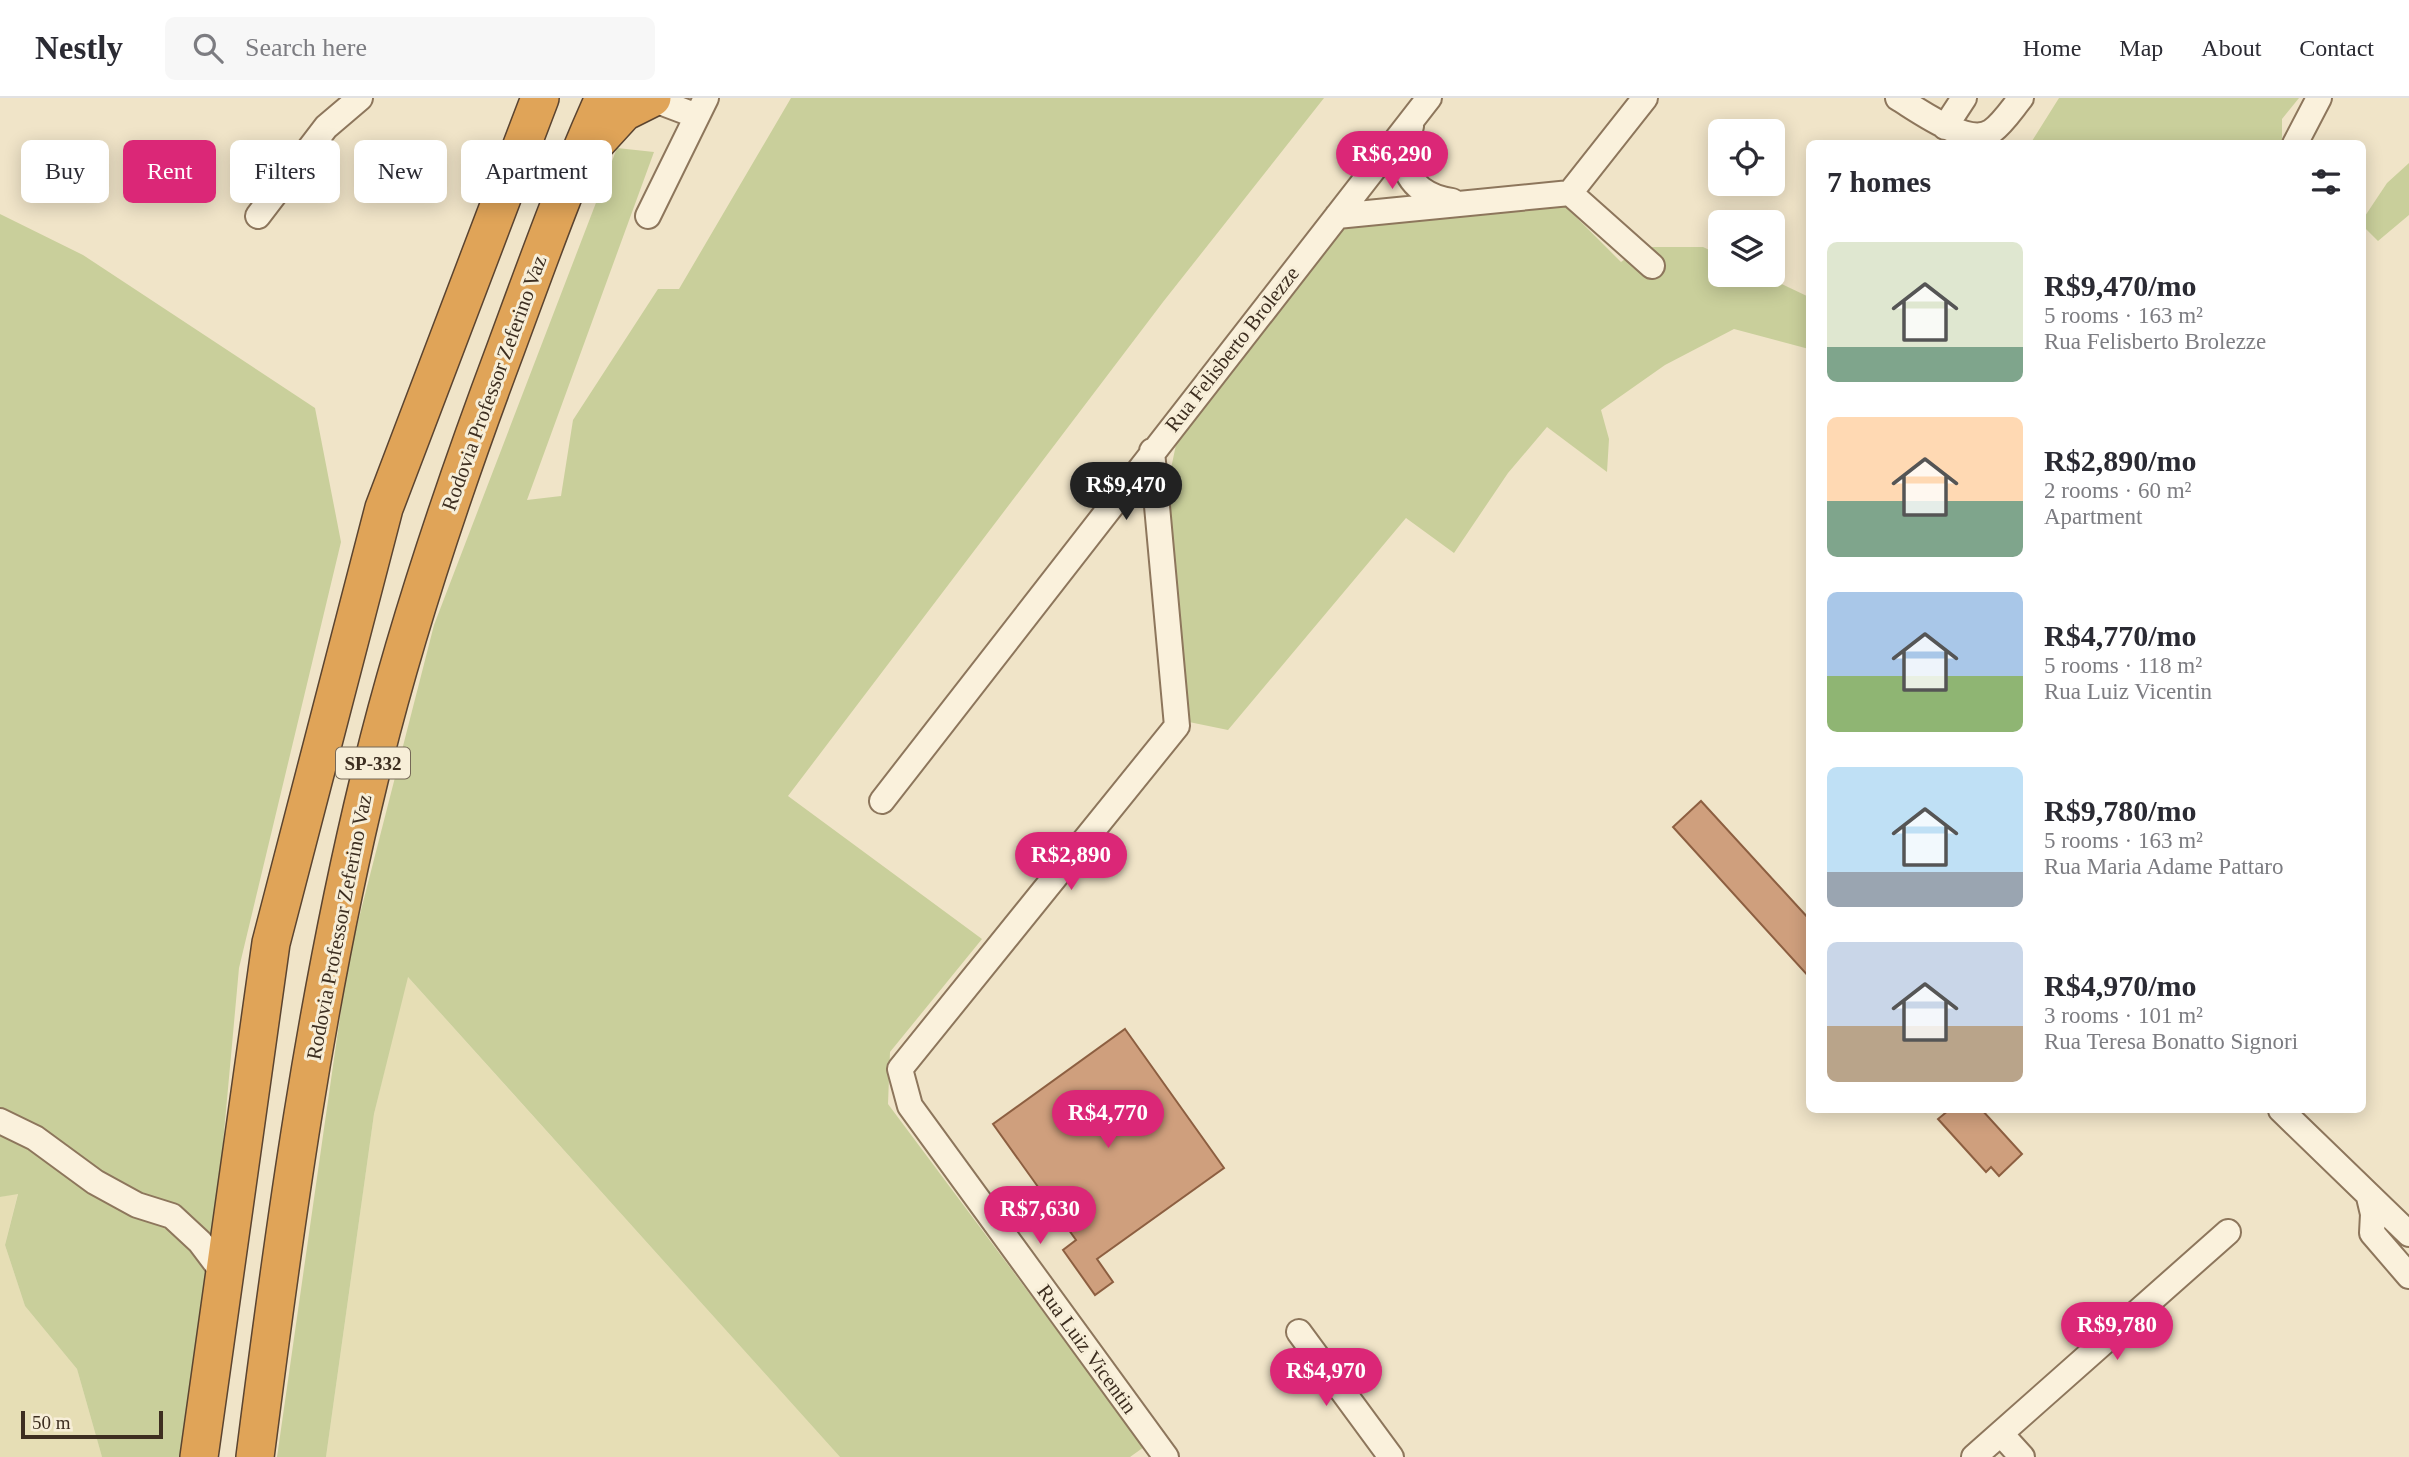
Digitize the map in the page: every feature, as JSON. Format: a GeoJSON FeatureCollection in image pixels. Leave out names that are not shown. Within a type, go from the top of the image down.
{"type":"FeatureCollection","features":[{"type":"Feature","properties":{"kind":"highway","name":"SP-332"},"geometry":{"type":"LineString","coordinates":[[199,1457],[271,943],[384,508],[540,98]]}},
{"type":"Feature","properties":{"kind":"highway","name":"Rodovia Professor Zeferino Vaz"},"geometry":{"type":"LineString","coordinates":[[585,140],[604,98]]}},
{"type":"Feature","properties":{"kind":"highway"},"geometry":{"type":"LineString","coordinates":[[599,140],[624,112],[652,98]]}},
{"type":"Feature","properties":{"kind":"highway","name":"Rodovia Professor Zeferino Vaz"},"geometry":{"type":"LineString","coordinates":[[255,1457],[314,1042],[369,780],[413,620],[468,451],[560,203]]}},
{"type":"Feature","properties":{"kind":"street"},"geometry":{"type":"LineString","coordinates":[[258,216],[326,127],[360,98]]}},
{"type":"Feature","properties":{"kind":"street"},"geometry":{"type":"LineString","coordinates":[[648,216],[701,107],[652,98]]}},
{"type":"Feature","properties":{"kind":"street","name":"Rua Felisberto Brolezze"},"geometry":{"type":"LineString","coordinates":[[882,801],[1429,98]]}},
{"type":"Feature","properties":{"kind":"street"},"geometry":{"type":"LineString","coordinates":[[1337,216],[1570,193],[1645,98]]}},
{"type":"Feature","properties":{"kind":"street"},"geometry":{"type":"LineString","coordinates":[[1898,98],[1945,127],[1970,135],[1986,135],[2021,98]]}},
{"type":"Feature","properties":{"kind":"street"},"geometry":{"type":"LineString","coordinates":[[1945,127],[1964,98]]}},
{"type":"Feature","properties":{"kind":"street"},"geometry":{"type":"LineString","coordinates":[[2297,140],[2319,98]]}},
{"type":"Feature","properties":{"kind":"street"},"geometry":{"type":"LineString","coordinates":[[1413,119],[1404,159],[1413,183],[1432,198],[1464,204]]}},
{"type":"Feature","properties":{"kind":"street"},"geometry":{"type":"LineString","coordinates":[[1570,193],[1652,266]]}},
{"type":"Feature","properties":{"kind":"street","name":"Rua Luiz Vicentin"},"geometry":{"type":"LineString","coordinates":[[1152,451],[1177,726],[900,1069],[910,1106],[1166,1457]]}},
{"type":"Feature","properties":{"kind":"street"},"geometry":{"type":"LineString","coordinates":[[2284,1113],[2369,1196],[2401,1208]]}},
{"type":"Feature","properties":{"kind":"street"},"geometry":{"type":"LineString","coordinates":[[0,1121],[35,1138],[96,1182],[136,1206],[172,1216],[200,1242],[224,1275]]}},
{"type":"Feature","properties":{"kind":"street"},"geometry":{"type":"LineString","coordinates":[[2369,1196],[2373,1214],[2372,1233],[2409,1276]]}},
{"type":"Feature","properties":{"kind":"street"},"geometry":{"type":"LineString","coordinates":[[2372,1233],[2401,1208]]}},
{"type":"Feature","properties":{"kind":"street"},"geometry":{"type":"LineString","coordinates":[[2401,1208],[2409,1234]]}},
{"type":"Feature","properties":{"kind":"street"},"geometry":{"type":"LineString","coordinates":[[1974,1457],[2228,1232]]}},
{"type":"Feature","properties":{"kind":"street"},"geometry":{"type":"LineString","coordinates":[[1299,1332],[1391,1457]]}},
{"type":"Feature","properties":{"kind":"street"},"geometry":{"type":"LineString","coordinates":[[2002,1434],[2022,1457]]}},
{"type":"Feature","properties":{"kind":"shaded area"},"geometry":{"type":"Polygon","coordinates":[[[407,976],[840,1457],[326,1457],[374,1114],[407,976]]]}},
{"type":"Feature","properties":{"kind":"shaded area"},"geometry":{"type":"Polygon","coordinates":[[[18,1193],[5,1245],[25,1306],[77,1369],[102,1457],[0,1457],[0,1197],[18,1193]]]}},
{"type":"Feature","properties":{"kind":"green space"},"geometry":{"type":"Polygon","coordinates":[[[791,98],[1324,98],[1163,302],[788,796],[982,939],[890,1052],[888,1104],[1144,1447],[1130,1457],[840,1457],[408,977],[374,1114],[326,1457],[277,1457],[348,961],[434,625],[596,203],[612,203],[612,161],[617,148],[654,152],[527,500],[561,496],[573,420],[658,289],[679,289],[791,98]]]}},
{"type":"Feature","properties":{"kind":"green space"},"geometry":{"type":"Polygon","coordinates":[[[2059,98],[2299,98],[2282,119],[2282,140],[2033,140],[2059,98]]]}},
{"type":"Feature","properties":{"kind":"green space"},"geometry":{"type":"Polygon","coordinates":[[[2409,163],[2409,215],[2378,241],[2366,229],[2366,214],[2387,183],[2409,163]]]}},
{"type":"Feature","properties":{"kind":"green space"},"geometry":{"type":"Polygon","coordinates":[[[1564,205],[1621,262],[1642,247],[1703,247],[1708,249],[1708,287],[1785,286],[1806,296],[1806,348],[1734,329],[1665,365],[1601,410],[1609,439],[1607,472],[1547,427],[1508,473],[1454,553],[1406,518],[1228,730],[1189,722],[1168,483],[1178,435],[1341,228],[1564,205]]]}},
{"type":"Feature","properties":{"kind":"green space"},"geometry":{"type":"Polygon","coordinates":[[[0,214],[83,255],[315,408],[341,542],[239,968],[208,1308],[185,1457],[102,1457],[77,1369],[25,1306],[5,1245],[18,1194],[0,1197],[0,214]]]}},
{"type":"Feature","properties":{"kind":"building"},"geometry":{"type":"Polygon","coordinates":[[[1701,801],[1806,916],[1806,974],[1673,827],[1701,801]]]}},
{"type":"Feature","properties":{"kind":"building"},"geometry":{"type":"Polygon","coordinates":[[[1125,1029],[1224,1168],[1097,1259],[1113,1282],[1095,1295],[1063,1250],[1076,1240],[993,1124],[1125,1029]]]}},
{"type":"Feature","properties":{"kind":"building"},"geometry":{"type":"Polygon","coordinates":[[[1945,1113],[1985,1113],[2022,1154],[1999,1176],[1991,1167],[1986,1172],[1938,1119],[1945,1113]]]}}]}
